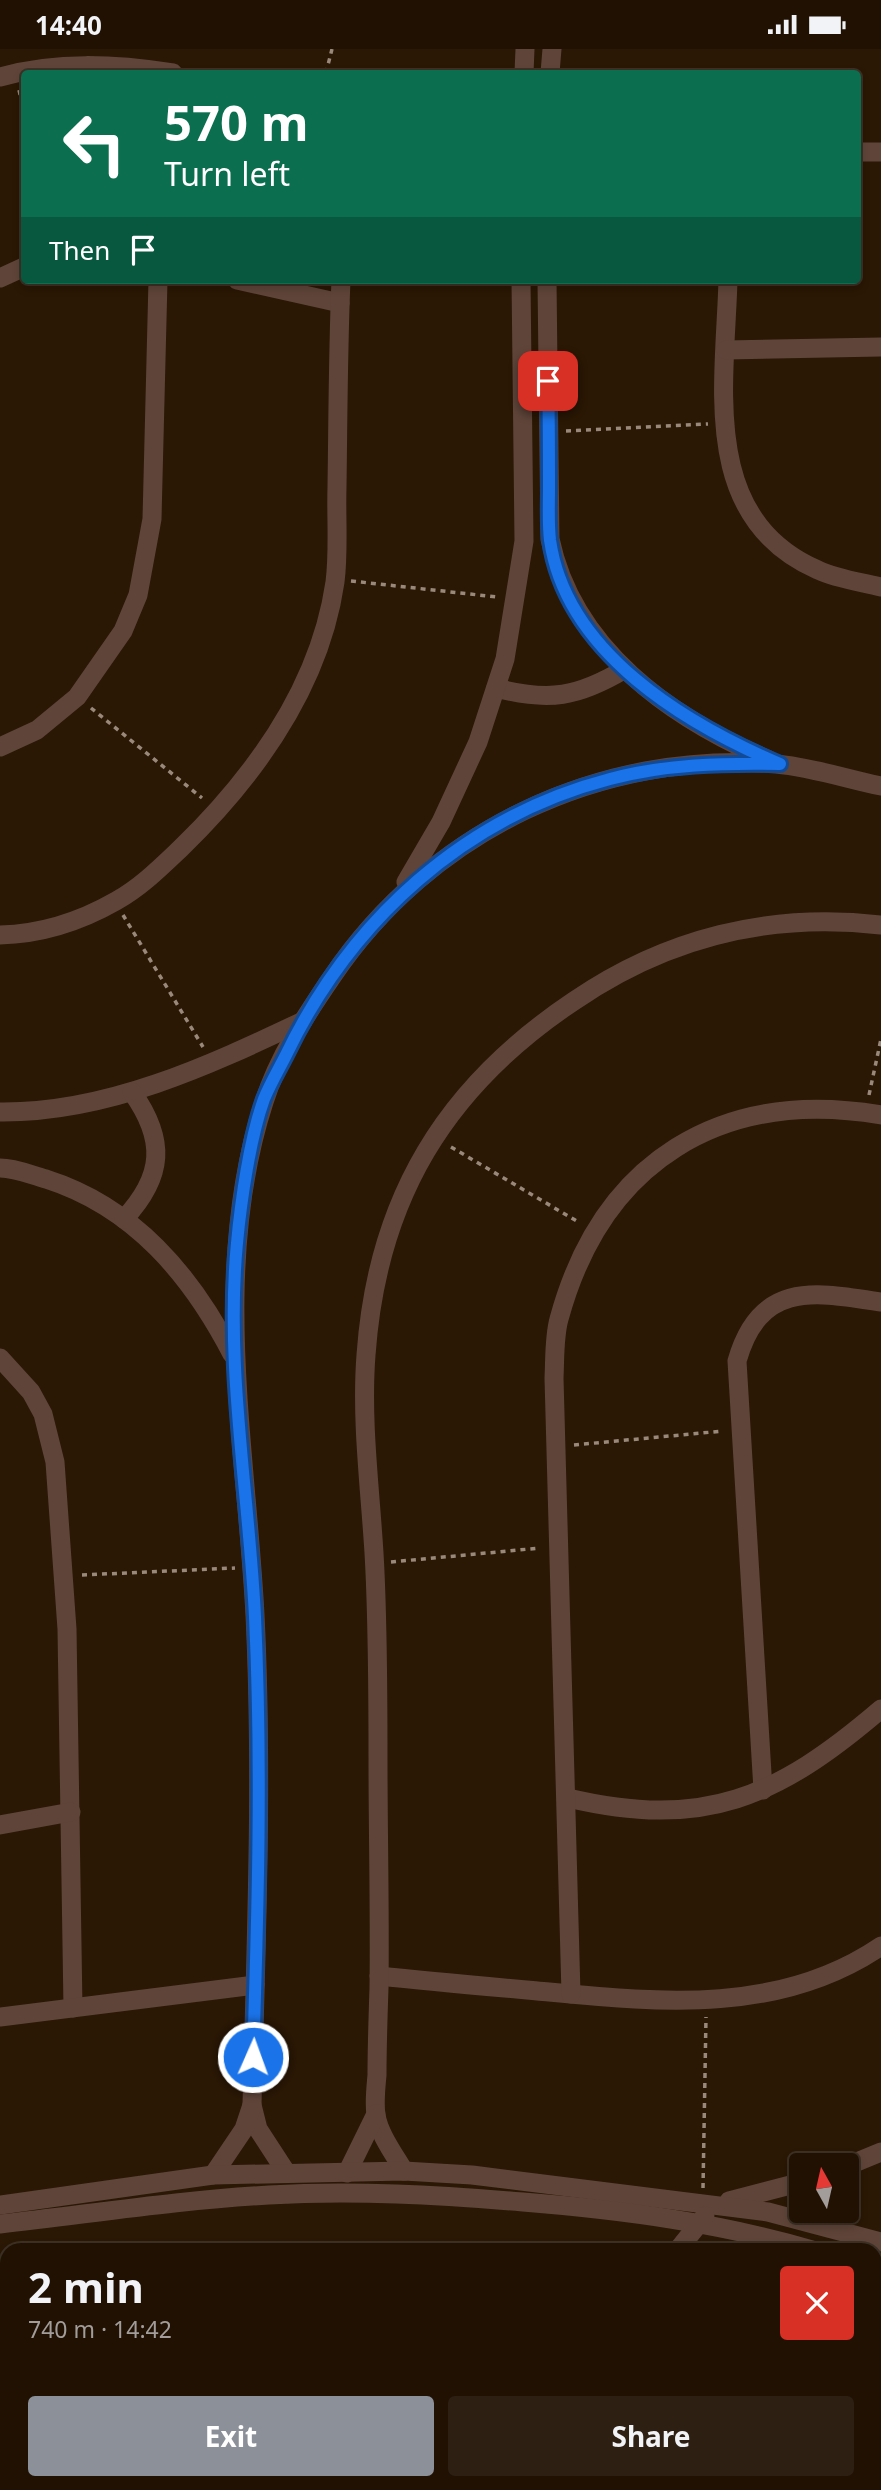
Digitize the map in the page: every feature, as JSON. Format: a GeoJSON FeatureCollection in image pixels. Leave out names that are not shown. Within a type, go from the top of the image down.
{"type":"FeatureCollection","features":[{"type":"Feature","properties":{"kind":"street"},"geometry":{"type":"LineString","coordinates":[[524,70],[525,49]]}},
{"type":"Feature","properties":{"kind":"street"},"geometry":{"type":"LineString","coordinates":[[550,70],[551,49]]}},
{"type":"Feature","properties":{"kind":"street"},"geometry":{"type":"LineString","coordinates":[[43,70],[67,66],[120,66],[150,70]]}},
{"type":"Feature","properties":{"kind":"street"},"geometry":{"type":"LineString","coordinates":[[0,77],[21,74]]}},
{"type":"Feature","properties":{"kind":"street"},"geometry":{"type":"LineString","coordinates":[[861,152],[881,152]]}},
{"type":"Feature","properties":{"kind":"street"},"geometry":{"type":"LineString","coordinates":[[0,278],[21,268]]}},
{"type":"Feature","properties":{"kind":"street"},"geometry":{"type":"LineString","coordinates":[[0,747],[37,730],[77,697],[123,631],[138,595],[147,558],[152,519],[158,284]]}},
{"type":"Feature","properties":{"kind":"street"},"geometry":{"type":"LineString","coordinates":[[255,284],[340,303]]}},
{"type":"Feature","properties":{"kind":"street"},"geometry":{"type":"LineString","coordinates":[[0,935],[48,929],[83,917],[115,902],[142,884],[217,810],[273,737],[302,688],[323,635],[335,579],[341,284]]}},
{"type":"Feature","properties":{"kind":"street"},"geometry":{"type":"LineString","coordinates":[[286,2172],[258,2129],[252,2105],[260,1792],[251,1567],[233,1303],[245,1183],[264,1100],[303,1021],[346,957],[397,897],[441,822],[478,742],[505,659],[524,541],[521,284]]}},
{"type":"Feature","properties":{"kind":"street"},"geometry":{"type":"LineString","coordinates":[[547,284],[550,539],[557,572],[584,623],[625,669],[671,708],[724,740],[780,764],[881,786]]}},
{"type":"Feature","properties":{"kind":"street"},"geometry":{"type":"LineString","coordinates":[[728,284],[724,423],[727,460],[735,484],[759,527],[787,553],[820,571],[881,587]]}},
{"type":"Feature","properties":{"kind":"street"},"geometry":{"type":"LineString","coordinates":[[726,350],[881,347]]}},
{"type":"Feature","properties":{"kind":"street"},"geometry":{"type":"LineString","coordinates":[[496,688],[529,697],[563,696],[595,687],[625,669]]}},
{"type":"Feature","properties":{"kind":"street"},"geometry":{"type":"LineString","coordinates":[[397,897],[473,838],[535,805],[573,789],[668,768],[780,764]]}},
{"type":"Feature","properties":{"kind":"street"},"geometry":{"type":"LineString","coordinates":[[347,2173],[376,2114],[379,1976],[375,1564],[366,1410],[366,1358],[371,1306],[382,1255],[399,1206],[435,1137],[481,1075],[519,1039],[603,981],[649,957],[696,939],[746,927],[796,921],[881,925]]}},
{"type":"Feature","properties":{"kind":"street"},"geometry":{"type":"LineString","coordinates":[[0,1112],[73,1105],[132,1092],[212,1063],[303,1021]]}},
{"type":"Feature","properties":{"kind":"street"},"geometry":{"type":"LineString","coordinates":[[124,1219],[144,1198],[156,1162],[157,1143],[149,1115],[132,1092]]}},
{"type":"Feature","properties":{"kind":"street"},"geometry":{"type":"LineString","coordinates":[[571,1994],[568,1798],[554,1378],[558,1322],[576,1269],[594,1231],[621,1195],[654,1163],[693,1138],[735,1120],[780,1110],[826,1107],[873,1114]]}},
{"type":"Feature","properties":{"kind":"street"},"geometry":{"type":"LineString","coordinates":[[0,1168],[11,1168],[72,1188],[124,1219],[170,1259],[208,1306],[236,1360]]}},
{"type":"Feature","properties":{"kind":"street"},"geometry":{"type":"LineString","coordinates":[[763,1790],[737,1361],[742,1342],[765,1312],[800,1294],[819,1293],[881,1302]]}},
{"type":"Feature","properties":{"kind":"street"},"geometry":{"type":"LineString","coordinates":[[0,1358],[31,1392],[51,1437],[63,1576],[71,1812],[73,2008]]}},
{"type":"Feature","properties":{"kind":"street"},"geometry":{"type":"LineString","coordinates":[[568,1798],[616,1809],[666,1812],[716,1805],[763,1790],[806,1767],[846,1739],[881,1709]]}},
{"type":"Feature","properties":{"kind":"street"},"geometry":{"type":"LineString","coordinates":[[0,1825],[71,1812]]}},
{"type":"Feature","properties":{"kind":"street"},"geometry":{"type":"LineString","coordinates":[[379,1976],[571,1994],[706,2001],[766,1995],[807,1983],[881,1946]]}},
{"type":"Feature","properties":{"kind":"street"},"geometry":{"type":"LineString","coordinates":[[0,2017],[255,1985]]}},
{"type":"Feature","properties":{"kind":"street"},"geometry":{"type":"LineString","coordinates":[[212,2175],[231,2151],[252,2105]]}},
{"type":"Feature","properties":{"kind":"street"},"geometry":{"type":"LineString","coordinates":[[376,2114],[404,2171]]}},
{"type":"Feature","properties":{"kind":"street"},"geometry":{"type":"LineString","coordinates":[[859,2161],[881,2152]]}},
{"type":"Feature","properties":{"kind":"street"},"geometry":{"type":"LineString","coordinates":[[0,2205],[212,2175],[404,2171],[472,2175],[709,2203],[768,2212],[881,2242]]}},
{"type":"Feature","properties":{"kind":"street"},"geometry":{"type":"LineString","coordinates":[[683,2243],[709,2203],[789,2185]]}},
{"type":"Feature","properties":{"kind":"street"},"geometry":{"type":"LineString","coordinates":[[0,2224],[200,2200],[367,2193],[447,2195],[587,2207],[698,2223],[782,2243]]}},
{"type":"Feature","properties":{"kind":"path"},"geometry":{"type":"LineString","coordinates":[[327,70],[332,49]]}},
{"type":"Feature","properties":{"kind":"path"},"geometry":{"type":"LineString","coordinates":[[549,432],[724,423]]}},
{"type":"Feature","properties":{"kind":"path"},"geometry":{"type":"LineString","coordinates":[[335,579],[516,599]]}},
{"type":"Feature","properties":{"kind":"path"},"geometry":{"type":"LineString","coordinates":[[77,697],[217,810]]}},
{"type":"Feature","properties":{"kind":"path"},"geometry":{"type":"LineString","coordinates":[[115,902],[212,1063]]}},
{"type":"Feature","properties":{"kind":"path"},"geometry":{"type":"LineString","coordinates":[[873,1114],[881,1039]]}},
{"type":"Feature","properties":{"kind":"path"},"geometry":{"type":"LineString","coordinates":[[435,1137],[594,1231]]}},
{"type":"Feature","properties":{"kind":"path"},"geometry":{"type":"LineString","coordinates":[[556,1447],[740,1430]]}},
{"type":"Feature","properties":{"kind":"path"},"geometry":{"type":"LineString","coordinates":[[375,1564],[559,1546]]}},
{"type":"Feature","properties":{"kind":"path"},"geometry":{"type":"LineString","coordinates":[[63,1576],[251,1567]]}},
{"type":"Feature","properties":{"kind":"path"},"geometry":{"type":"LineString","coordinates":[[706,2001],[709,2203]]}},
{"type":"Feature","properties":{"kind":"route"},"geometry":{"type":"LineString","coordinates":[[253,2057],[260,1792],[255,1616],[233,1303],[237,1241],[245,1183],[264,1100],[303,1021],[346,957],[397,897],[461,845],[497,823],[535,805],[573,789],[614,778],[654,769],[696,765],[780,764],[724,740],[671,708],[625,669],[584,623],[557,572],[550,539],[548,381]]}}]}
